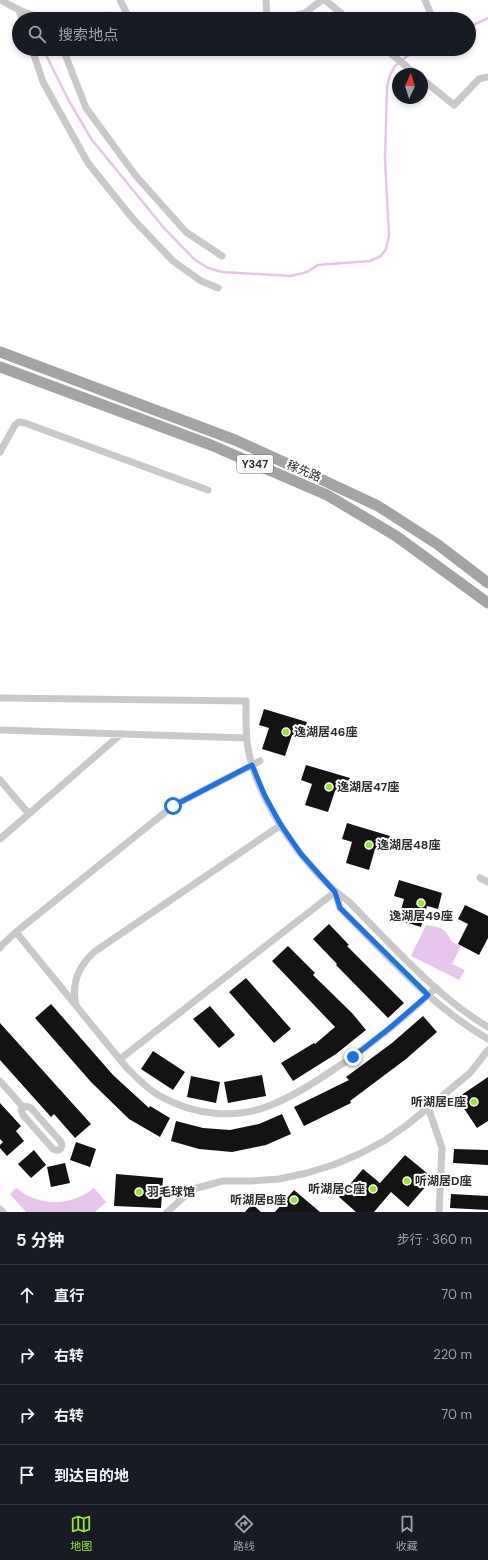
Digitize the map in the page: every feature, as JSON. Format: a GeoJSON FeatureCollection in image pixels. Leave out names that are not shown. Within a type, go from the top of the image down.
{"type":"FeatureCollection","features":[{"type":"Feature","properties":{"kind":"main road","name":"稼先路"},"geometry":{"type":"LineString","coordinates":[[0,352],[235,440],[378,506],[437,544],[488,583]]}},
{"type":"Feature","properties":{"kind":"main road","name":"稼先路"},"geometry":{"type":"LineString","coordinates":[[0,367],[212,445],[327,495],[396,536],[488,603]]}},
{"type":"Feature","properties":{"kind":"street"},"geometry":{"type":"LineString","coordinates":[[1,0],[23,12]]}},
{"type":"Feature","properties":{"kind":"street"},"geometry":{"type":"LineString","coordinates":[[120,0],[127,12]]}},
{"type":"Feature","properties":{"kind":"street"},"geometry":{"type":"LineString","coordinates":[[266,0],[267,12]]}},
{"type":"Feature","properties":{"kind":"street"},"geometry":{"type":"LineString","coordinates":[[306,12],[323,0],[339,12]]}},
{"type":"Feature","properties":{"kind":"street"},"geometry":{"type":"LineString","coordinates":[[425,0],[431,12]]}},
{"type":"Feature","properties":{"kind":"street"},"geometry":{"type":"LineString","coordinates":[[34,56],[43,82],[88,163],[133,219],[173,261],[200,281],[218,288]]}},
{"type":"Feature","properties":{"kind":"street"},"geometry":{"type":"LineString","coordinates":[[66,56],[86,108],[136,176],[186,232],[222,256]]}},
{"type":"Feature","properties":{"kind":"street"},"geometry":{"type":"LineString","coordinates":[[394,56],[409,68]]}},
{"type":"Feature","properties":{"kind":"street"},"geometry":{"type":"LineString","coordinates":[[428,84],[454,105],[479,79],[488,77]]}},
{"type":"Feature","properties":{"kind":"street"},"geometry":{"type":"LineString","coordinates":[[0,452],[15,425],[19,422],[25,423],[208,490]]}},
{"type":"Feature","properties":{"kind":"street"},"geometry":{"type":"LineString","coordinates":[[0,698],[246,701],[246,738],[252,765],[265,796],[281,825],[301,854],[335,892],[348,901],[436,988],[457,1006],[488,1027]]}},
{"type":"Feature","properties":{"kind":"street"},"geometry":{"type":"LineString","coordinates":[[0,730],[246,738]]}},
{"type":"Feature","properties":{"kind":"street"},"geometry":{"type":"LineString","coordinates":[[0,839],[121,734]]}},
{"type":"Feature","properties":{"kind":"street"},"geometry":{"type":"LineString","coordinates":[[1,945],[173,806],[260,761]]}},
{"type":"Feature","properties":{"kind":"street"},"geometry":{"type":"LineString","coordinates":[[0,780],[30,814]]}},
{"type":"Feature","properties":{"kind":"street"},"geometry":{"type":"LineString","coordinates":[[77,1007],[74,997],[76,977],[80,967],[94,952],[281,825]]}},
{"type":"Feature","properties":{"kind":"street"},"geometry":{"type":"LineString","coordinates":[[480,878],[488,882]]}},
{"type":"Feature","properties":{"kind":"street"},"geometry":{"type":"LineString","coordinates":[[335,892],[340,908],[428,995],[465,1025],[488,1040]]}},
{"type":"Feature","properties":{"kind":"street"},"geometry":{"type":"LineString","coordinates":[[120,1060],[335,892]]}},
{"type":"Feature","properties":{"kind":"street"},"geometry":{"type":"LineString","coordinates":[[16,932],[120,1060],[142,1083],[160,1096],[181,1106],[203,1112],[226,1114],[248,1112],[270,1106],[291,1096],[332,1071],[372,1043],[436,988]]}},
{"type":"Feature","properties":{"kind":"street"},"geometry":{"type":"LineString","coordinates":[[167,1212],[193,1189],[223,1181],[279,1179],[307,1173],[333,1165],[359,1154],[384,1141],[407,1125],[470,1073],[488,1050]]}},
{"type":"Feature","properties":{"kind":"street"},"geometry":{"type":"LineString","coordinates":[[0,1081],[23,1107],[26,1106],[31,1108],[61,1142],[61,1148],[57,1151],[53,1149],[23,1115],[21,1110],[23,1107]]}},
{"type":"Feature","properties":{"kind":"street"},"geometry":{"type":"LineString","coordinates":[[428,1107],[442,1148],[439,1212]]}},
{"type":"Feature","properties":{"kind":"street"},"geometry":{"type":"LineString","coordinates":[[0,1208],[3,1212]]}},
{"type":"Feature","properties":{"kind":"shaded area"},"geometry":{"type":"Polygon","coordinates":[[[426,925],[442,929],[446,932],[452,942],[461,946],[452,964],[465,970],[459,980],[411,956],[426,925]]]}},
{"type":"Feature","properties":{"kind":"shaded area"},"geometry":{"type":"Polygon","coordinates":[[[16,1188],[35,1199],[55,1202],[75,1199],[94,1188],[106,1202],[95,1212],[26,1212],[10,1194],[16,1188]]]}},
{"type":"Feature","properties":{"kind":"building","name":"逸湖居46座"},"geometry":{"type":"Polygon","coordinates":[[[264,709],[307,722],[302,738],[292,735],[285,756],[262,749],[269,728],[259,725],[264,709]]]}},
{"type":"Feature","properties":{"kind":"building","name":"逸湖居47座"},"geometry":{"type":"Polygon","coordinates":[[[306,765],[350,778],[345,794],[335,791],[328,812],[305,805],[312,784],[301,780],[306,765]]]}},
{"type":"Feature","properties":{"kind":"building","name":"逸湖居48座"},"geometry":{"type":"Polygon","coordinates":[[[347,823],[390,836],[385,852],[375,849],[369,870],[346,863],[352,842],[342,839],[347,823]]]}},
{"type":"Feature","properties":{"kind":"building","name":"逸湖居49座"},"geometry":{"type":"Polygon","coordinates":[[[399,880],[442,893],[438,909],[427,906],[421,927],[398,920],[404,899],[394,896],[399,880]]]}},
{"type":"Feature","properties":{"kind":"building"},"geometry":{"type":"Polygon","coordinates":[[[465,905],[488,916],[488,938],[479,955],[458,944],[468,924],[458,919],[465,905]]]}},
{"type":"Feature","properties":{"kind":"building"},"geometry":{"type":"Polygon","coordinates":[[[329,924],[349,945],[347,946],[404,1003],[388,1018],[336,965],[337,964],[313,939],[329,924]]]}},
{"type":"Feature","properties":{"kind":"building"},"geometry":{"type":"Polygon","coordinates":[[[288,946],[315,973],[313,975],[352,1013],[366,1030],[336,1054],[293,1081],[281,1063],[314,1043],[315,1044],[335,1027],[272,961],[288,946]]]}},
{"type":"Feature","properties":{"kind":"building"},"geometry":{"type":"Polygon","coordinates":[[[246,978],[291,1029],[274,1043],[229,992],[246,978]]]}},
{"type":"Feature","properties":{"kind":"building"},"geometry":{"type":"Polygon","coordinates":[[[51,1004],[113,1075],[149,1108],[150,1106],[170,1118],[160,1137],[129,1119],[91,1082],[35,1018],[51,1004]]]}},
{"type":"Feature","properties":{"kind":"building"},"geometry":{"type":"Polygon","coordinates":[[[210,1006],[235,1035],[219,1048],[193,1019],[210,1006]]]}},
{"type":"Feature","properties":{"kind":"building"},"geometry":{"type":"Polygon","coordinates":[[[423,1016],[437,1032],[406,1059],[350,1101],[351,1103],[304,1126],[294,1107],[349,1080],[346,1077],[392,1043],[423,1016]]]}},
{"type":"Feature","properties":{"kind":"building"},"geometry":{"type":"Polygon","coordinates":[[[0,1023],[91,1124],[75,1138],[54,1114],[51,1117],[0,1060],[0,1023]]]}},
{"type":"Feature","properties":{"kind":"building"},"geometry":{"type":"Polygon","coordinates":[[[153,1051],[185,1072],[173,1090],[141,1069],[153,1051]]]}},
{"type":"Feature","properties":{"kind":"building"},"geometry":{"type":"Polygon","coordinates":[[[262,1075],[266,1096],[228,1103],[224,1082],[262,1075]]]}},
{"type":"Feature","properties":{"kind":"building"},"geometry":{"type":"Polygon","coordinates":[[[191,1076],[220,1082],[216,1103],[187,1097],[191,1076]]]}},
{"type":"Feature","properties":{"kind":"building","name":"听湖居E座"},"geometry":{"type":"Polygon","coordinates":[[[488,1077],[488,1121],[477,1128],[457,1098],[488,1077]]]}},
{"type":"Feature","properties":{"kind":"building"},"geometry":{"type":"Polygon","coordinates":[[[0,1103],[21,1126],[16,1131],[24,1141],[7,1156],[0,1148],[0,1145],[3,1142],[0,1139],[0,1103]]]}},
{"type":"Feature","properties":{"kind":"building"},"geometry":{"type":"Polygon","coordinates":[[[282,1114],[291,1134],[266,1145],[232,1152],[199,1149],[171,1141],[176,1121],[203,1128],[230,1130],[259,1124],[282,1114]]]}},
{"type":"Feature","properties":{"kind":"building"},"geometry":{"type":"Polygon","coordinates":[[[76,1142],[96,1149],[90,1167],[70,1160],[76,1142]]]}},
{"type":"Feature","properties":{"kind":"building"},"geometry":{"type":"Polygon","coordinates":[[[454,1149],[488,1150],[488,1165],[453,1163],[454,1149]]]}},
{"type":"Feature","properties":{"kind":"building"},"geometry":{"type":"Polygon","coordinates":[[[34,1150],[46,1165],[31,1178],[18,1164],[34,1150]]]}},
{"type":"Feature","properties":{"kind":"building"},"geometry":{"type":"Polygon","coordinates":[[[405,1155],[433,1178],[408,1207],[391,1192],[374,1212],[356,1212],[339,1197],[363,1169],[380,1183],[405,1155]]]}},
{"type":"Feature","properties":{"kind":"building"},"geometry":{"type":"Polygon","coordinates":[[[65,1163],[70,1183],[51,1187],[47,1167],[65,1163]]]}},
{"type":"Feature","properties":{"kind":"building","name":"羽毛球馆"},"geometry":{"type":"Polygon","coordinates":[[[116,1174],[163,1178],[161,1208],[114,1206],[116,1174]]]}},
{"type":"Feature","properties":{"kind":"building","name":"听湖居B座"},"geometry":{"type":"Polygon","coordinates":[[[294,1190],[320,1212],[275,1212],[294,1190]]]}},
{"type":"Feature","properties":{"kind":"building"},"geometry":{"type":"Polygon","coordinates":[[[451,1194],[488,1196],[488,1210],[450,1208],[451,1194]]]}},
{"type":"Feature","properties":{"kind":"building"},"geometry":{"type":"Polygon","coordinates":[[[252,1204],[261,1212],[245,1212],[252,1204]]]}},
{"type":"Feature","properties":{"kind":"waterway"},"geometry":{"type":"LineString","coordinates":[[476,24],[488,18]]}},
{"type":"Feature","properties":{"kind":"waterway"},"geometry":{"type":"LineString","coordinates":[[46,56],[69,101],[92,140],[164,228],[194,259],[208,268],[222,272],[291,276],[307,272],[318,265],[370,261],[381,256],[386,249],[389,235],[385,159],[387,87],[390,75],[395,66],[407,56]]}},
{"type":"Feature","properties":{"kind":"place","name":"逸湖居46座"},"geometry":{"type":"Point","coordinates":[286,732]}},
{"type":"Feature","properties":{"kind":"place","name":"逸湖居47座"},"geometry":{"type":"Point","coordinates":[329,787]}},
{"type":"Feature","properties":{"kind":"place","name":"逸湖居48座"},"geometry":{"type":"Point","coordinates":[369,845]}},
{"type":"Feature","properties":{"kind":"place","name":"逸湖居49座"},"geometry":{"type":"Point","coordinates":[421,903]}},
{"type":"Feature","properties":{"kind":"place","name":"听湖居E座"},"geometry":{"type":"Point","coordinates":[474,1102]}},
{"type":"Feature","properties":{"kind":"place","name":"听湖居D座"},"geometry":{"type":"Point","coordinates":[407,1181]}},
{"type":"Feature","properties":{"kind":"place","name":"听湖居C座"},"geometry":{"type":"Point","coordinates":[373,1189]}},
{"type":"Feature","properties":{"kind":"place","name":"羽毛球馆"},"geometry":{"type":"Point","coordinates":[139,1192]}},
{"type":"Feature","properties":{"kind":"place","name":"听湖居B座"},"geometry":{"type":"Point","coordinates":[294,1200]}},
{"type":"Feature","properties":{"kind":"route"},"geometry":{"type":"LineString","coordinates":[[173,806],[252,765],[272,811],[301,854],[335,892],[340,908],[428,995],[410,1012],[353,1057]]}}]}
